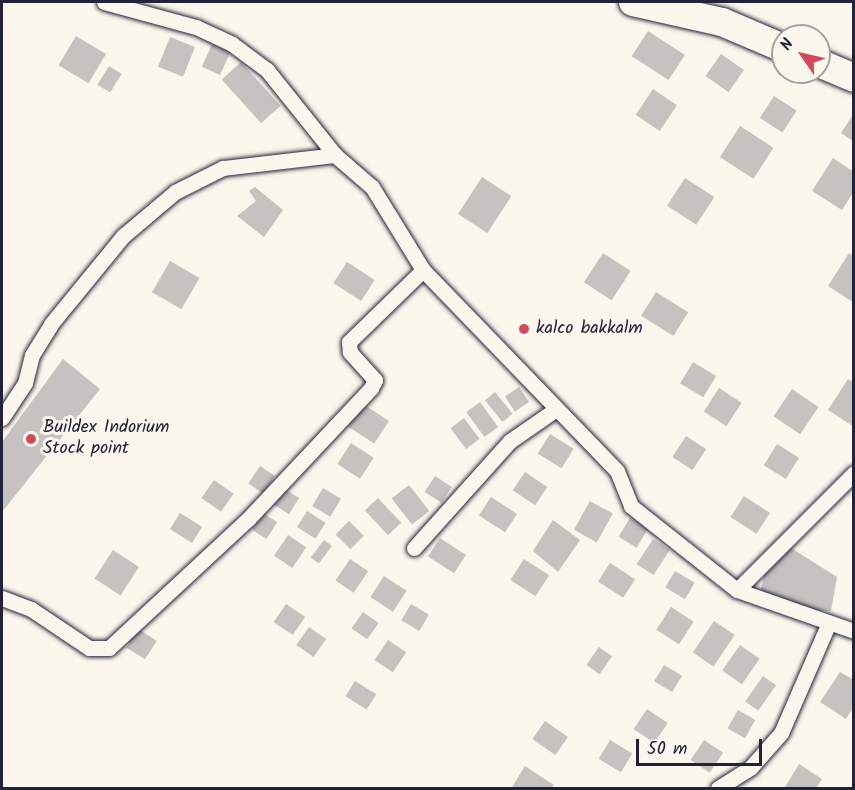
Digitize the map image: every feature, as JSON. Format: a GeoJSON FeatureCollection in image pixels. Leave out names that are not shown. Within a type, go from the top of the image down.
{"type":"FeatureCollection","features":[{"type":"Feature","properties":{"kind":"highway"},"geometry":{"type":"LineString","coordinates":[[633,2],[722,22],[771,43]]}},
{"type":"Feature","properties":{"kind":"highway"},"geometry":{"type":"LineString","coordinates":[[831,68],[854,78]]}},
{"type":"Feature","properties":{"kind":"street"},"geometry":{"type":"LineString","coordinates":[[104,2],[195,27],[232,44],[267,70],[335,155],[372,187],[423,270],[617,471],[632,506],[736,590],[828,625],[854,631]]}},
{"type":"Feature","properties":{"kind":"street"},"geometry":{"type":"LineString","coordinates":[[2,418],[25,382],[32,355],[51,324],[123,236],[175,192],[223,168],[335,155]]}},
{"type":"Feature","properties":{"kind":"street"},"geometry":{"type":"LineString","coordinates":[[2,598],[31,609],[89,648],[109,648],[248,519],[370,388],[375,380],[350,352],[349,342],[423,270]]}},
{"type":"Feature","properties":{"kind":"street"},"geometry":{"type":"LineString","coordinates":[[414,548],[510,441],[556,409]]}},
{"type":"Feature","properties":{"kind":"street"},"geometry":{"type":"LineString","coordinates":[[736,590],[854,473]]}},
{"type":"Feature","properties":{"kind":"street"},"geometry":{"type":"LineString","coordinates":[[718,789],[751,767],[781,733],[828,625]]}},
{"type":"Feature","properties":{"kind":"building"},"geometry":{"type":"Polygon","coordinates":[[[648,31],[685,55],[669,80],[632,56],[648,31]]]}},
{"type":"Feature","properties":{"kind":"building"},"geometry":{"type":"Polygon","coordinates":[[[76,36],[106,54],[88,83],[58,65],[76,36]]]}},
{"type":"Feature","properties":{"kind":"building"},"geometry":{"type":"Polygon","coordinates":[[[170,37],[195,47],[183,77],[158,67],[170,37]]]}},
{"type":"Feature","properties":{"kind":"building"},"geometry":{"type":"Polygon","coordinates":[[[212,44],[230,52],[220,75],[202,67],[212,44]]]}},
{"type":"Feature","properties":{"kind":"building"},"geometry":{"type":"Polygon","coordinates":[[[721,54],[744,70],[728,92],[706,76],[721,54]]]}},
{"type":"Feature","properties":{"kind":"building"},"geometry":{"type":"Polygon","coordinates":[[[241,62],[280,106],[261,123],[222,79],[241,62]]]}},
{"type":"Feature","properties":{"kind":"building"},"geometry":{"type":"Polygon","coordinates":[[[109,66],[122,74],[110,93],[97,85],[109,66]]]}},
{"type":"Feature","properties":{"kind":"building"},"geometry":{"type":"Polygon","coordinates":[[[653,89],[677,105],[660,131],[636,115],[653,89]]]}},
{"type":"Feature","properties":{"kind":"building"},"geometry":{"type":"Polygon","coordinates":[[[774,96],[797,111],[782,133],[760,118],[774,96]]]}},
{"type":"Feature","properties":{"kind":"building"},"geometry":{"type":"Polygon","coordinates":[[[854,113],[854,142],[841,133],[854,113]]]}},
{"type":"Feature","properties":{"kind":"building"},"geometry":{"type":"Polygon","coordinates":[[[740,126],[774,148],[753,179],[720,157],[740,126]]]}},
{"type":"Feature","properties":{"kind":"building"},"geometry":{"type":"Polygon","coordinates":[[[833,158],[854,172],[854,191],[842,210],[812,191],[833,158]]]}},
{"type":"Feature","properties":{"kind":"building"},"geometry":{"type":"Polygon","coordinates":[[[482,177],[511,196],[487,233],[458,214],[482,177]]]}},
{"type":"Feature","properties":{"kind":"building"},"geometry":{"type":"Polygon","coordinates":[[[685,178],[714,197],[696,225],[667,206],[685,178]]]}},
{"type":"Feature","properties":{"kind":"building"},"geometry":{"type":"Polygon","coordinates":[[[255,187],[283,210],[264,237],[237,216],[256,201],[249,191],[255,187]]]}},
{"type":"Feature","properties":{"kind":"building"},"geometry":{"type":"Polygon","coordinates":[[[603,253],[631,271],[612,300],[584,282],[603,253]]]}},
{"type":"Feature","properties":{"kind":"building"},"geometry":{"type":"Polygon","coordinates":[[[849,253],[854,256],[854,303],[828,286],[849,253]]]}},
{"type":"Feature","properties":{"kind":"building"},"geometry":{"type":"Polygon","coordinates":[[[170,261],[199,278],[181,309],[152,292],[170,261]]]}},
{"type":"Feature","properties":{"kind":"building"},"geometry":{"type":"Polygon","coordinates":[[[347,262],[375,280],[361,301],[333,283],[347,262]]]}},
{"type":"Feature","properties":{"kind":"building"},"geometry":{"type":"Polygon","coordinates":[[[656,292],[688,312],[673,336],[641,316],[656,292]]]}},
{"type":"Feature","properties":{"kind":"building","name":"Buildex Indorium Stock point"},"geometry":{"type":"Polygon","coordinates":[[[63,359],[100,389],[2,512],[2,442],[63,359]]]}},
{"type":"Feature","properties":{"kind":"building"},"geometry":{"type":"Polygon","coordinates":[[[693,362],[716,376],[703,397],[680,383],[693,362]]]}},
{"type":"Feature","properties":{"kind":"building"},"geometry":{"type":"Polygon","coordinates":[[[848,379],[854,382],[854,427],[828,410],[848,379]]]}},
{"type":"Feature","properties":{"kind":"building"},"geometry":{"type":"Polygon","coordinates":[[[519,387],[529,402],[515,411],[505,397],[519,387]]]}},
{"type":"Feature","properties":{"kind":"building"},"geometry":{"type":"Polygon","coordinates":[[[719,388],[742,403],[726,426],[704,411],[719,388]]]}},
{"type":"Feature","properties":{"kind":"building"},"geometry":{"type":"Polygon","coordinates":[[[792,389],[819,407],[800,434],[774,416],[792,389]]]}},
{"type":"Feature","properties":{"kind":"building"},"geometry":{"type":"Polygon","coordinates":[[[495,392],[513,414],[503,422],[485,400],[495,392]]]}},
{"type":"Feature","properties":{"kind":"building"},"geometry":{"type":"Polygon","coordinates":[[[480,402],[498,427],[484,437],[466,412],[480,402]]]}},
{"type":"Feature","properties":{"kind":"building"},"geometry":{"type":"Polygon","coordinates":[[[363,404],[389,421],[374,444],[348,427],[363,404]]]}},
{"type":"Feature","properties":{"kind":"building"},"geometry":{"type":"Polygon","coordinates":[[[464,418],[480,439],[466,449],[450,428],[464,418]]]}},
{"type":"Feature","properties":{"kind":"building"},"geometry":{"type":"Polygon","coordinates":[[[550,434],[574,449],[562,468],[538,454],[550,434]]]}},
{"type":"Feature","properties":{"kind":"building"},"geometry":{"type":"Polygon","coordinates":[[[686,436],[706,449],[693,470],[672,457],[686,436]]]}},
{"type":"Feature","properties":{"kind":"building"},"geometry":{"type":"Polygon","coordinates":[[[351,443],[374,458],[360,479],[337,464],[351,443]]]}},
{"type":"Feature","properties":{"kind":"building"},"geometry":{"type":"Polygon","coordinates":[[[777,444],[799,458],[786,479],[764,465],[777,444]]]}},
{"type":"Feature","properties":{"kind":"building"},"geometry":{"type":"Polygon","coordinates":[[[260,466],[275,476],[263,493],[248,483],[260,466]]]}},
{"type":"Feature","properties":{"kind":"building"},"geometry":{"type":"Polygon","coordinates":[[[525,472],[547,487],[535,505],[513,490],[525,472]]]}},
{"type":"Feature","properties":{"kind":"building"},"geometry":{"type":"Polygon","coordinates":[[[435,476],[452,487],[441,503],[425,492],[435,476]]]}},
{"type":"Feature","properties":{"kind":"building"},"geometry":{"type":"Polygon","coordinates":[[[214,480],[234,494],[221,512],[201,498],[214,480]]]}},
{"type":"Feature","properties":{"kind":"building"},"geometry":{"type":"Polygon","coordinates":[[[409,485],[429,511],[412,525],[392,499],[409,485]]]}},
{"type":"Feature","properties":{"kind":"building"},"geometry":{"type":"Polygon","coordinates":[[[283,488],[299,498],[289,514],[273,504],[283,488]]]}},
{"type":"Feature","properties":{"kind":"building"},"geometry":{"type":"Polygon","coordinates":[[[323,488],[341,499],[330,517],[312,506],[323,488]]]}},
{"type":"Feature","properties":{"kind":"building"},"geometry":{"type":"Polygon","coordinates":[[[744,496],[770,513],[756,534],[730,517],[744,496]]]}},
{"type":"Feature","properties":{"kind":"building"},"geometry":{"type":"Polygon","coordinates":[[[491,497],[517,514],[505,532],[479,515],[491,497]]]}},
{"type":"Feature","properties":{"kind":"building"},"geometry":{"type":"Polygon","coordinates":[[[378,498],[401,523],[388,535],[365,510],[378,498]]]}},
{"type":"Feature","properties":{"kind":"building"},"geometry":{"type":"Polygon","coordinates":[[[590,501],[613,514],[597,542],[574,530],[590,501]]]}},
{"type":"Feature","properties":{"kind":"building"},"geometry":{"type":"Polygon","coordinates":[[[307,511],[326,523],[316,539],[297,527],[307,511]]]}},
{"type":"Feature","properties":{"kind":"building"},"geometry":{"type":"Polygon","coordinates":[[[180,513],[202,527],[192,543],[170,529],[180,513]]]}},
{"type":"Feature","properties":{"kind":"building"},"geometry":{"type":"Polygon","coordinates":[[[263,513],[277,522],[266,539],[252,530],[263,513]]]}},
{"type":"Feature","properties":{"kind":"building"},"geometry":{"type":"Polygon","coordinates":[[[630,518],[648,529],[637,548],[619,537],[630,518]]]}},
{"type":"Feature","properties":{"kind":"building"},"geometry":{"type":"Polygon","coordinates":[[[553,520],[580,540],[558,572],[533,551],[553,520]]]}},
{"type":"Feature","properties":{"kind":"building"},"geometry":{"type":"Polygon","coordinates":[[[349,521],[364,536],[350,549],[336,534],[349,521]]]}},
{"type":"Feature","properties":{"kind":"building"},"geometry":{"type":"Polygon","coordinates":[[[288,535],[306,547],[292,568],[274,556],[288,535]]]}},
{"type":"Feature","properties":{"kind":"building"},"geometry":{"type":"Polygon","coordinates":[[[440,538],[466,555],[454,573],[428,556],[440,538]]]}},
{"type":"Feature","properties":{"kind":"building"},"geometry":{"type":"Polygon","coordinates":[[[653,539],[670,550],[653,575],[637,564],[653,539]]]}},
{"type":"Feature","properties":{"kind":"building"},"geometry":{"type":"Polygon","coordinates":[[[324,540],[332,546],[319,564],[311,558],[324,540]]]}},
{"type":"Feature","properties":{"kind":"building"},"geometry":{"type":"Polygon","coordinates":[[[791,548],[837,577],[831,611],[805,610],[760,593],[765,572],[791,548]]]}},
{"type":"Feature","properties":{"kind":"building"},"geometry":{"type":"Polygon","coordinates":[[[113,550],[139,567],[120,595],[94,579],[113,550]]]}},
{"type":"Feature","properties":{"kind":"building"},"geometry":{"type":"Polygon","coordinates":[[[350,559],[368,571],[354,593],[335,581],[350,559]]]}},
{"type":"Feature","properties":{"kind":"building"},"geometry":{"type":"Polygon","coordinates":[[[524,559],[549,575],[536,596],[510,580],[524,559]]]}},
{"type":"Feature","properties":{"kind":"building"},"geometry":{"type":"Polygon","coordinates":[[[610,563],[635,579],[623,598],[598,581],[610,563]]]}},
{"type":"Feature","properties":{"kind":"building"},"geometry":{"type":"Polygon","coordinates":[[[675,571],[695,583],[685,599],[665,587],[675,571]]]}},
{"type":"Feature","properties":{"kind":"building"},"geometry":{"type":"Polygon","coordinates":[[[384,576],[407,591],[393,612],[370,597],[384,576]]]}},
{"type":"Feature","properties":{"kind":"building"},"geometry":{"type":"Polygon","coordinates":[[[286,604],[305,617],[293,635],[274,622],[286,604]]]}},
{"type":"Feature","properties":{"kind":"building"},"geometry":{"type":"Polygon","coordinates":[[[411,604],[429,615],[419,631],[401,620],[411,604]]]}},
{"type":"Feature","properties":{"kind":"building"},"geometry":{"type":"Polygon","coordinates":[[[671,607],[694,622],[679,644],[656,630],[671,607]]]}},
{"type":"Feature","properties":{"kind":"building"},"geometry":{"type":"Polygon","coordinates":[[[363,612],[379,623],[367,639],[352,628],[363,612]]]}},
{"type":"Feature","properties":{"kind":"building"},"geometry":{"type":"Polygon","coordinates":[[[714,621],[735,635],[713,666],[693,653],[714,621]]]}},
{"type":"Feature","properties":{"kind":"building"},"geometry":{"type":"Polygon","coordinates":[[[309,627],[326,639],[314,657],[296,645],[309,627]]]}},
{"type":"Feature","properties":{"kind":"building"},"geometry":{"type":"Polygon","coordinates":[[[138,629],[157,641],[145,659],[126,648],[138,629]]]}},
{"type":"Feature","properties":{"kind":"building"},"geometry":{"type":"Polygon","coordinates":[[[388,640],[406,652],[393,672],[375,660],[388,640]]]}},
{"type":"Feature","properties":{"kind":"building"},"geometry":{"type":"Polygon","coordinates":[[[740,645],[760,659],[742,684],[722,670],[740,645]]]}},
{"type":"Feature","properties":{"kind":"building"},"geometry":{"type":"Polygon","coordinates":[[[599,647],[612,656],[599,674],[586,665],[599,647]]]}},
{"type":"Feature","properties":{"kind":"building"},"geometry":{"type":"Polygon","coordinates":[[[664,665],[682,676],[672,692],[654,681],[664,665]]]}},
{"type":"Feature","properties":{"kind":"building"},"geometry":{"type":"Polygon","coordinates":[[[840,672],[854,680],[854,706],[846,719],[820,702],[840,672]]]}},
{"type":"Feature","properties":{"kind":"building"},"geometry":{"type":"Polygon","coordinates":[[[763,676],[776,685],[758,711],[745,701],[763,676]]]}},
{"type":"Feature","properties":{"kind":"building"},"geometry":{"type":"Polygon","coordinates":[[[355,681],[376,694],[367,710],[345,696],[355,681]]]}},
{"type":"Feature","properties":{"kind":"building"},"geometry":{"type":"Polygon","coordinates":[[[647,709],[668,723],[654,743],[634,729],[647,709]]]}},
{"type":"Feature","properties":{"kind":"building"},"geometry":{"type":"Polygon","coordinates":[[[738,710],[755,720],[745,738],[728,728],[738,710]]]}},
{"type":"Feature","properties":{"kind":"building"},"geometry":{"type":"Polygon","coordinates":[[[545,721],[568,737],[555,755],[532,739],[545,721]]]}},
{"type":"Feature","properties":{"kind":"building"},"geometry":{"type":"Polygon","coordinates":[[[610,740],[632,753],[621,772],[599,759],[610,740]]]}},
{"type":"Feature","properties":{"kind":"building"},"geometry":{"type":"Polygon","coordinates":[[[704,740],[723,753],[710,773],[691,760],[704,740]]]}},
{"type":"Feature","properties":{"kind":"building"},"geometry":{"type":"Polygon","coordinates":[[[799,764],[822,779],[816,788],[785,787],[799,764]]]}},
{"type":"Feature","properties":{"kind":"building"},"geometry":{"type":"Polygon","coordinates":[[[525,766],[554,785],[551,788],[512,787],[525,766]]]}},
{"type":"Feature","properties":{"kind":"place","name":"kalco bakkalm"},"geometry":{"type":"Point","coordinates":[524,329]}},
{"type":"Feature","properties":{"kind":"place","name":"Buildex Indorium Stock point"},"geometry":{"type":"Point","coordinates":[31,439]}}]}
